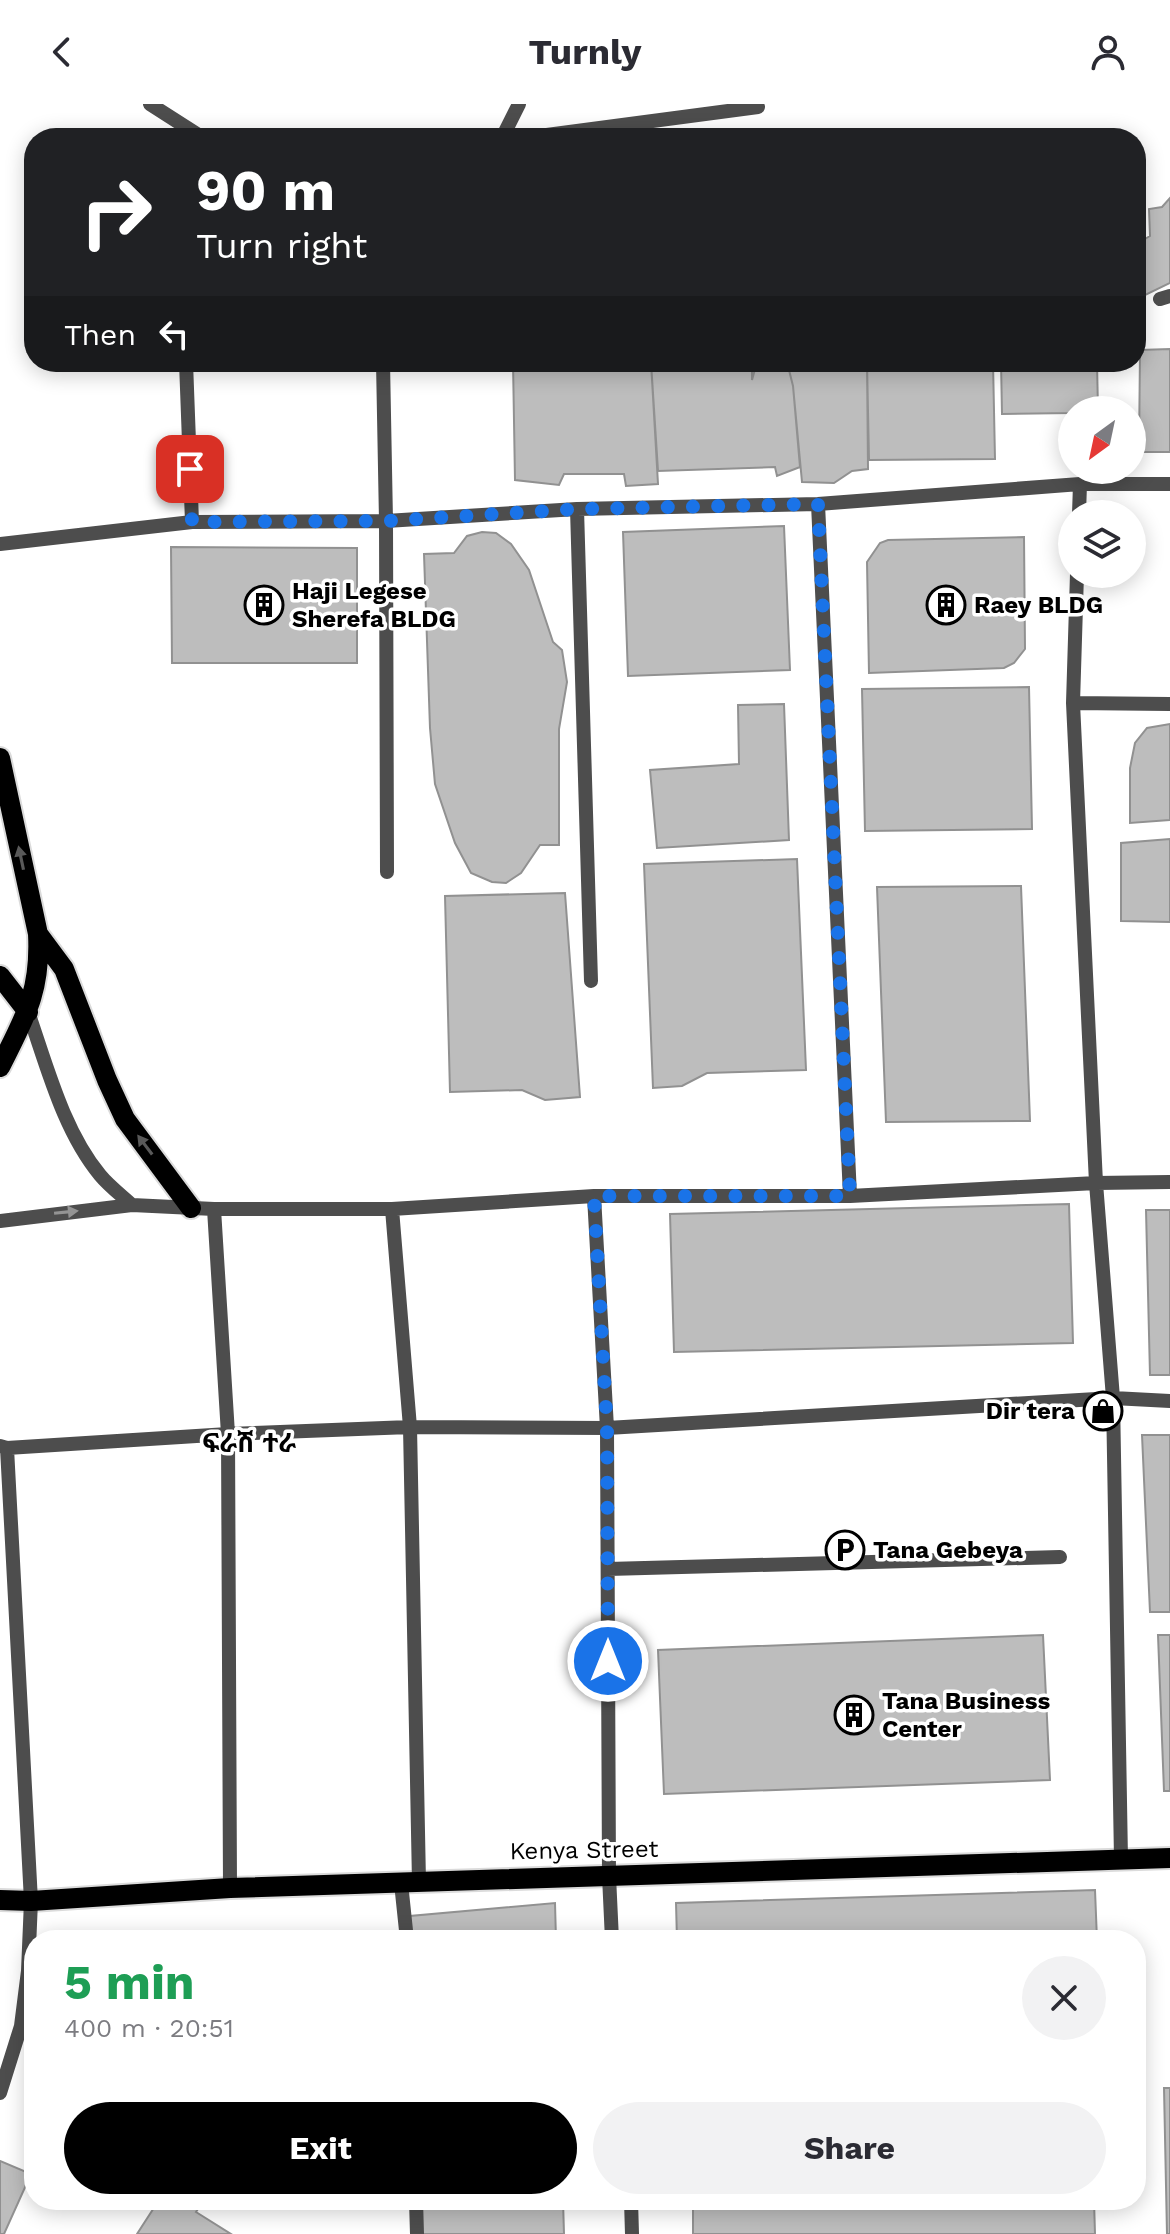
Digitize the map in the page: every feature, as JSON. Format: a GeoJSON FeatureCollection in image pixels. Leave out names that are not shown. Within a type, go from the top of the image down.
{"type":"FeatureCollection","features":[{"type":"Feature","properties":{"kind":"main road"},"geometry":{"type":"LineString","coordinates":[[0,758],[38,934],[39,961],[36,987],[28,1012],[0,1067]]}},
{"type":"Feature","properties":{"kind":"main road"},"geometry":{"type":"LineString","coordinates":[[38,934],[64,969],[125,1119],[191,1208]]}},
{"type":"Feature","properties":{"kind":"main road"},"geometry":{"type":"LineString","coordinates":[[0,975],[28,1012]]}},
{"type":"Feature","properties":{"kind":"main road","name":"Kenya Street"},"geometry":{"type":"LineString","coordinates":[[0,1900],[31,1901],[230,1888],[1170,1858]]}},
{"type":"Feature","properties":{"kind":"street"},"geometry":{"type":"LineString","coordinates":[[150,104],[187,128]]}},
{"type":"Feature","properties":{"kind":"street"},"geometry":{"type":"LineString","coordinates":[[507,128],[519,104]]}},
{"type":"Feature","properties":{"kind":"street"},"geometry":{"type":"LineString","coordinates":[[599,128],[758,107]]}},
{"type":"Feature","properties":{"kind":"street"},"geometry":{"type":"LineString","coordinates":[[186,372],[192,522]]}},
{"type":"Feature","properties":{"kind":"street"},"geometry":{"type":"LineString","coordinates":[[383,372],[387,872]]}},
{"type":"Feature","properties":{"kind":"street"},"geometry":{"type":"LineString","coordinates":[[0,544],[192,522],[386,521],[577,509],[818,504],[1080,484],[1079,500]]}},
{"type":"Feature","properties":{"kind":"street"},"geometry":{"type":"LineString","coordinates":[[1146,484],[1170,484]]}},
{"type":"Feature","properties":{"kind":"street"},"geometry":{"type":"LineString","coordinates":[[818,504],[850,1196]]}},
{"type":"Feature","properties":{"kind":"street"},"geometry":{"type":"LineString","coordinates":[[577,509],[591,981]]}},
{"type":"Feature","properties":{"kind":"street"},"geometry":{"type":"LineString","coordinates":[[1077,588],[1073,703],[1096,1183],[1113,1398],[1121,1859]]}},
{"type":"Feature","properties":{"kind":"street"},"geometry":{"type":"LineString","coordinates":[[1073,703],[1170,704]]}},
{"type":"Feature","properties":{"kind":"street"},"geometry":{"type":"LineString","coordinates":[[28,1012],[75,1134],[100,1174],[132,1205]]}},
{"type":"Feature","properties":{"kind":"street"},"geometry":{"type":"LineString","coordinates":[[0,1221],[132,1205],[214,1209],[392,1209],[594,1196],[850,1196],[1170,1182]]}},
{"type":"Feature","properties":{"kind":"street"},"geometry":{"type":"LineString","coordinates":[[594,1196],[607,1428],[612,1930]]}},
{"type":"Feature","properties":{"kind":"street"},"geometry":{"type":"LineString","coordinates":[[214,1209],[228,1434],[230,1888]]}},
{"type":"Feature","properties":{"kind":"street"},"geometry":{"type":"LineString","coordinates":[[392,1209],[410,1427],[408,1930]]}},
{"type":"Feature","properties":{"kind":"street"},"geometry":{"type":"LineString","coordinates":[[30,1930],[31,1901],[4,1447],[410,1427],[607,1428],[1113,1398],[1170,1401]]}},
{"type":"Feature","properties":{"kind":"street"},"geometry":{"type":"LineString","coordinates":[[608,1569],[1060,1557]]}},
{"type":"Feature","properties":{"kind":"street"},"geometry":{"type":"LineString","coordinates":[[0,2093],[21,2026],[24,2002]]}},
{"type":"Feature","properties":{"kind":"street"},"geometry":{"type":"LineString","coordinates":[[416,2210],[417,2234]]}},
{"type":"Feature","properties":{"kind":"street"},"geometry":{"type":"LineString","coordinates":[[631,2210],[632,2234]]}},
{"type":"Feature","properties":{"kind":"building"},"geometry":{"type":"Polygon","coordinates":[[[1170,198],[1170,283],[1146,295],[1149,209],[1162,207],[1170,198]]]}},
{"type":"Feature","properties":{"kind":"building"},"geometry":{"type":"Polygon","coordinates":[[[1170,349],[1170,452],[1146,452],[1146,396],[1140,396],[1140,372],[1146,372],[1146,350],[1170,349]]]}},
{"type":"Feature","properties":{"kind":"building"},"geometry":{"type":"Polygon","coordinates":[[[513,372],[652,372],[658,484],[626,486],[624,474],[564,474],[559,485],[515,480],[513,372]]]}},
{"type":"Feature","properties":{"kind":"building"},"geometry":{"type":"Polygon","coordinates":[[[652,372],[752,372],[752,380],[754,372],[790,372],[800,467],[777,476],[775,467],[658,471],[652,372]]]}},
{"type":"Feature","properties":{"kind":"building"},"geometry":{"type":"Polygon","coordinates":[[[790,372],[867,372],[868,469],[852,471],[834,483],[802,482],[790,372]]]}},
{"type":"Feature","properties":{"kind":"building"},"geometry":{"type":"Polygon","coordinates":[[[867,372],[993,372],[995,459],[869,460],[867,372]]]}},
{"type":"Feature","properties":{"kind":"building"},"geometry":{"type":"Polygon","coordinates":[[[1001,372],[1097,372],[1098,396],[1058,396],[1058,413],[1002,414],[1001,372]]]}},
{"type":"Feature","properties":{"kind":"building"},"geometry":{"type":"Polygon","coordinates":[[[784,526],[790,670],[628,676],[623,532],[784,526]]]}},
{"type":"Feature","properties":{"kind":"building"},"geometry":{"type":"Polygon","coordinates":[[[482,532],[496,533],[511,544],[529,570],[553,642],[562,650],[567,682],[559,729],[559,845],[540,845],[521,873],[506,883],[492,882],[471,873],[455,843],[435,784],[430,728],[424,554],[454,553],[467,536],[482,532]]]}},
{"type":"Feature","properties":{"kind":"building","name":"Raey BLDG"},"geometry":{"type":"Polygon","coordinates":[[[1024,537],[1025,649],[1014,663],[1004,668],[869,673],[867,562],[880,543],[888,540],[1024,537]]]}},
{"type":"Feature","properties":{"kind":"building","name":"Haji Legese Sherefa BLDG"},"geometry":{"type":"Polygon","coordinates":[[[171,547],[357,548],[357,663],[172,663],[171,547]]]}},
{"type":"Feature","properties":{"kind":"building"},"geometry":{"type":"Polygon","coordinates":[[[1029,687],[1032,829],[865,831],[862,689],[1029,687]]]}},
{"type":"Feature","properties":{"kind":"building"},"geometry":{"type":"Polygon","coordinates":[[[784,704],[789,840],[657,848],[650,770],[739,764],[738,705],[784,704]]]}},
{"type":"Feature","properties":{"kind":"building"},"geometry":{"type":"Polygon","coordinates":[[[1170,724],[1170,820],[1130,823],[1130,768],[1135,743],[1147,728],[1170,724]]]}},
{"type":"Feature","properties":{"kind":"building"},"geometry":{"type":"Polygon","coordinates":[[[1170,839],[1170,922],[1121,921],[1121,843],[1170,839]]]}},
{"type":"Feature","properties":{"kind":"building"},"geometry":{"type":"Polygon","coordinates":[[[797,859],[806,1070],[707,1073],[682,1086],[653,1088],[644,864],[797,859]]]}},
{"type":"Feature","properties":{"kind":"building"},"geometry":{"type":"Polygon","coordinates":[[[1021,886],[1030,1121],[886,1122],[877,887],[1021,886]]]}},
{"type":"Feature","properties":{"kind":"building"},"geometry":{"type":"Polygon","coordinates":[[[565,893],[580,1097],[545,1100],[522,1090],[450,1092],[445,896],[565,893]]]}},
{"type":"Feature","properties":{"kind":"building"},"geometry":{"type":"Polygon","coordinates":[[[1069,1204],[1073,1343],[674,1352],[670,1214],[1069,1204]]]}},
{"type":"Feature","properties":{"kind":"building"},"geometry":{"type":"Polygon","coordinates":[[[1146,1210],[1170,1210],[1170,1375],[1150,1375],[1146,1210]]]}},
{"type":"Feature","properties":{"kind":"building"},"geometry":{"type":"Polygon","coordinates":[[[1142,1435],[1170,1435],[1170,1612],[1150,1612],[1142,1435]]]}},
{"type":"Feature","properties":{"kind":"building","name":"Tana Business Center"},"geometry":{"type":"Polygon","coordinates":[[[1043,1635],[1050,1780],[664,1794],[658,1650],[1043,1635]]]}},
{"type":"Feature","properties":{"kind":"building"},"geometry":{"type":"Polygon","coordinates":[[[1158,1635],[1170,1635],[1170,1791],[1164,1791],[1158,1635]]]}},
{"type":"Feature","properties":{"kind":"building"},"geometry":{"type":"Polygon","coordinates":[[[1095,1890],[1097,1930],[677,1930],[676,1903],[1095,1890]]]}},
{"type":"Feature","properties":{"kind":"building"},"geometry":{"type":"Polygon","coordinates":[[[555,1903],[556,1930],[411,1930],[410,1916],[555,1903]]]}},
{"type":"Feature","properties":{"kind":"building"},"geometry":{"type":"Polygon","coordinates":[[[1164,2088],[1170,2088],[1170,2234],[1167,2234],[1164,2088]]]}},
{"type":"Feature","properties":{"kind":"building"},"geometry":{"type":"Polygon","coordinates":[[[0,2161],[24,2171],[24,2190],[4,2234],[0,2234],[0,2161]]]}},
{"type":"Feature","properties":{"kind":"building"},"geometry":{"type":"Polygon","coordinates":[[[0,2161],[24,2171],[24,2190],[4,2234],[0,2234],[0,2161]]]}},
{"type":"Feature","properties":{"kind":"building"},"geometry":{"type":"Polygon","coordinates":[[[153,2210],[197,2210],[196,2212],[231,2234],[137,2234],[153,2210]]]}},
{"type":"Feature","properties":{"kind":"building"},"geometry":{"type":"Polygon","coordinates":[[[421,2210],[563,2210],[564,2234],[422,2234],[421,2210]]]}},
{"type":"Feature","properties":{"kind":"building"},"geometry":{"type":"Polygon","coordinates":[[[693,2210],[1094,2210],[1095,2234],[693,2234],[693,2210]]]}},
{"type":"Feature","properties":{"kind":"place","name":"Haji Legese Sherefa BLDG"},"geometry":{"type":"Point","coordinates":[264,605]}},
{"type":"Feature","properties":{"kind":"place","name":"Raey BLDG"},"geometry":{"type":"Point","coordinates":[946,605]}},
{"type":"Feature","properties":{"kind":"place","name":"Dir tera"},"geometry":{"type":"Point","coordinates":[1103,1411]}},
{"type":"Feature","properties":{"kind":"place","name":"Tana Gebeya"},"geometry":{"type":"Point","coordinates":[845,1550]}},
{"type":"Feature","properties":{"kind":"place","name":"Tana Business Center"},"geometry":{"type":"Point","coordinates":[854,1715]}},
{"type":"Feature","properties":{"kind":"district","name":"ፍራሽ ተራ"},"geometry":{"type":"Point","coordinates":[249,1443]}},
{"type":"Feature","properties":{"kind":"route"},"geometry":{"type":"LineString","coordinates":[[190,469],[192,522],[386,521],[577,509],[818,504],[850,1196],[594,1196],[607,1428],[608,1661]]}}]}
